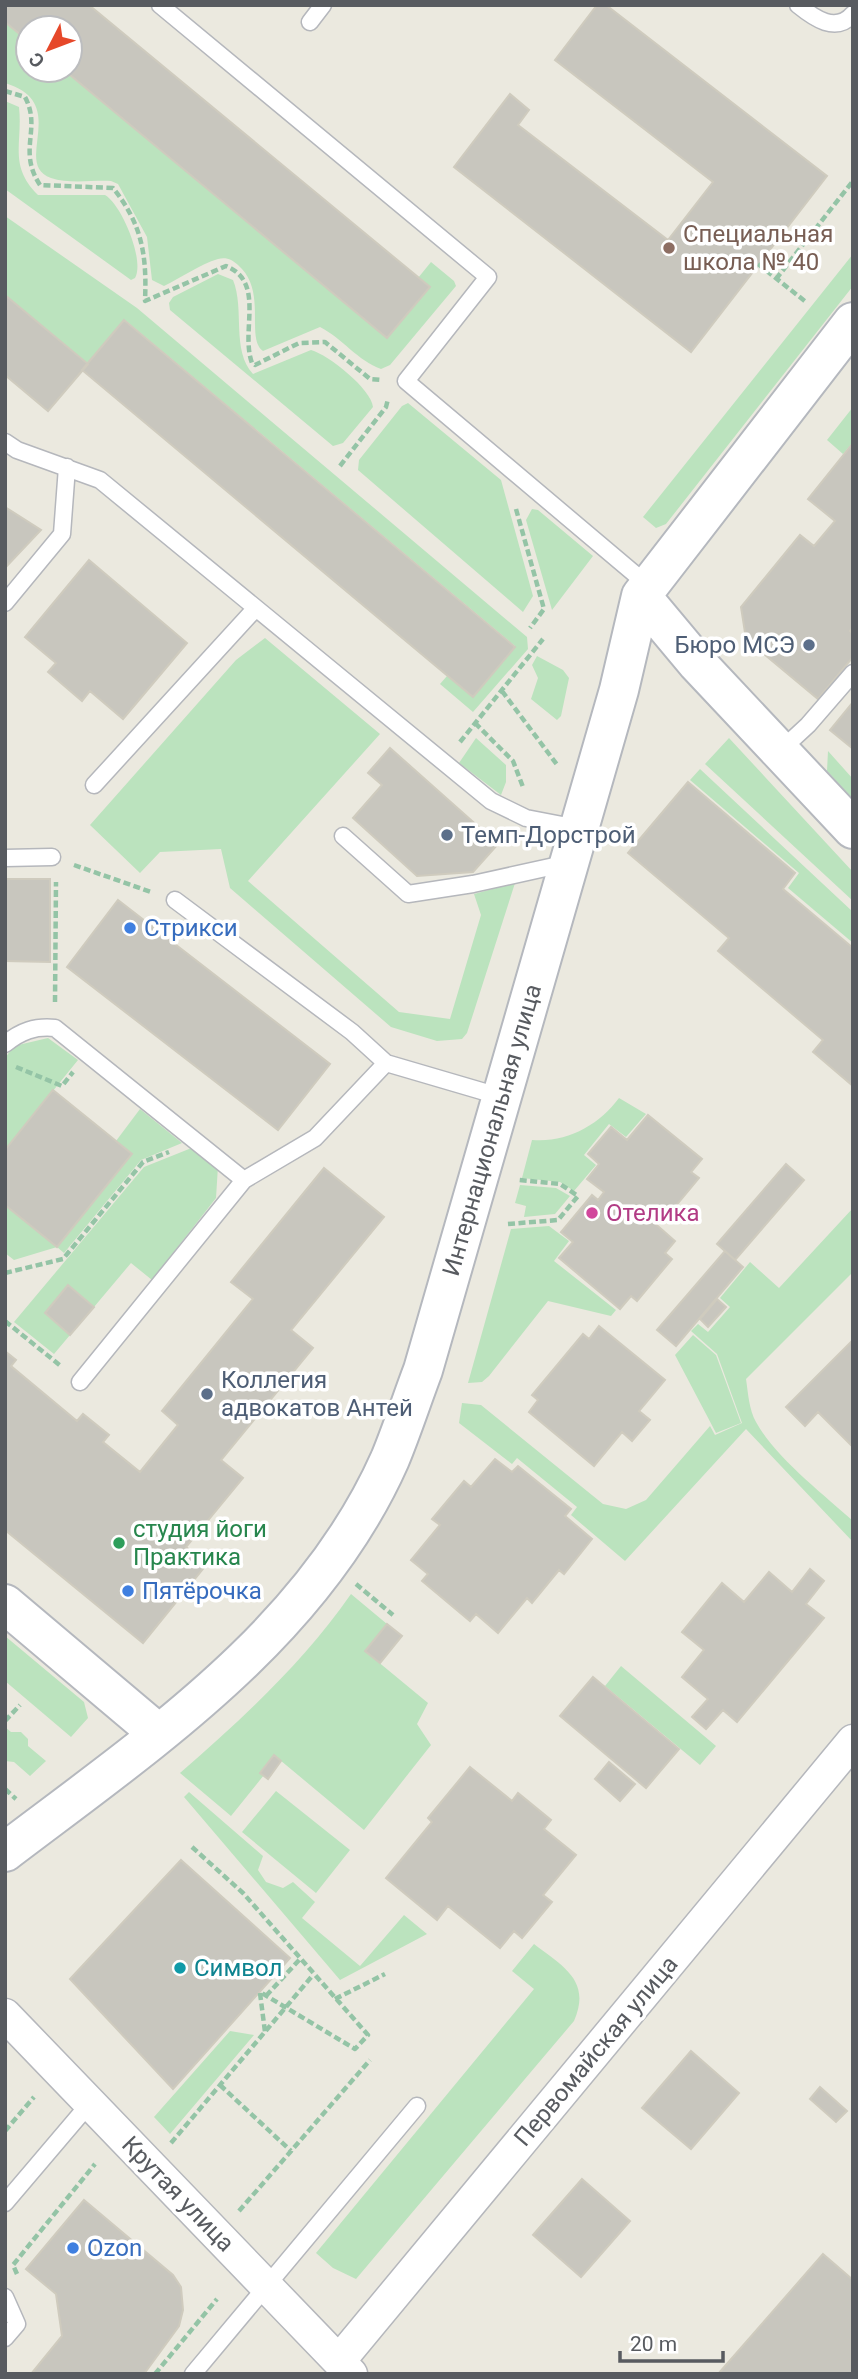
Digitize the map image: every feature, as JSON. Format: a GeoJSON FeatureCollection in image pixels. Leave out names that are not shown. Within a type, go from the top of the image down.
{"type":"FeatureCollection","features":[{"type":"Feature","properties":{"kind":"street","name":"Интернациональная улица"},"geometry":{"type":"LineString","coordinates":[[5,1852],[159,1734],[247,1660],[297,1605],[347,1535],[389,1460],[423,1370],[619,690],[645,591],[853,322]]}},
{"type":"Feature","properties":{"kind":"street"},"geometry":{"type":"LineString","coordinates":[[645,591],[697,663],[853,829]]}},
{"type":"Feature","properties":{"kind":"street"},"geometry":{"type":"LineString","coordinates":[[5,1604],[159,1734]]}},
{"type":"Feature","properties":{"kind":"street","name":"Первомайская улица"},"geometry":{"type":"LineString","coordinates":[[345,2367],[853,1741]]}},
{"type":"Feature","properties":{"kind":"street","name":"Крутая улица"},"geometry":{"type":"LineString","coordinates":[[5,2015],[345,2367]]}},
{"type":"Feature","properties":{"kind":"lane"},"geometry":{"type":"LineString","coordinates":[[160,5],[488,277],[406,381],[645,591]]}},
{"type":"Feature","properties":{"kind":"lane"},"geometry":{"type":"LineString","coordinates":[[310,22],[323,5]]}},
{"type":"Feature","properties":{"kind":"lane"},"geometry":{"type":"LineString","coordinates":[[798,5],[817,20],[828,24],[848,20],[853,14]]}},
{"type":"Feature","properties":{"kind":"lane"},"geometry":{"type":"LineString","coordinates":[[5,442],[17,450],[100,480],[491,801],[573,846]]}},
{"type":"Feature","properties":{"kind":"lane"},"geometry":{"type":"LineString","coordinates":[[5,603],[62,534],[67,467]]}},
{"type":"Feature","properties":{"kind":"lane"},"geometry":{"type":"LineString","coordinates":[[94,786],[255,609]]}},
{"type":"Feature","properties":{"kind":"lane"},"geometry":{"type":"LineString","coordinates":[[781,750],[808,725],[853,673]]}},
{"type":"Feature","properties":{"kind":"lane"},"geometry":{"type":"LineString","coordinates":[[344,836],[408,894],[473,884],[573,846]]}},
{"type":"Feature","properties":{"kind":"lane"},"geometry":{"type":"LineString","coordinates":[[5,858],[54,858]]}},
{"type":"Feature","properties":{"kind":"lane"},"geometry":{"type":"LineString","coordinates":[[175,900],[352,1032],[386,1063],[502,1097]]}},
{"type":"Feature","properties":{"kind":"lane"},"geometry":{"type":"LineString","coordinates":[[5,1044],[19,1034],[39,1027],[55,1028],[244,1180]]}},
{"type":"Feature","properties":{"kind":"lane"},"geometry":{"type":"LineString","coordinates":[[80,1382],[244,1180],[315,1139],[386,1063]]}},
{"type":"Feature","properties":{"kind":"lane"},"geometry":{"type":"LineString","coordinates":[[5,2203],[90,2103]]}},
{"type":"Feature","properties":{"kind":"lane"},"geometry":{"type":"LineString","coordinates":[[193,2374],[417,2106]]}},
{"type":"Feature","properties":{"kind":"lane"},"geometry":{"type":"LineString","coordinates":[[5,2297],[17,2324],[5,2338]]}},
{"type":"Feature","properties":{"kind":"path"},"geometry":{"type":"LineString","coordinates":[[5,91],[25,97],[32,110],[27,155],[31,172],[40,185],[56,188],[113,188],[124,202],[144,250],[145,301],[226,266],[236,270],[248,287],[252,363],[255,365],[299,343],[325,342],[370,379],[390,382]]}},
{"type":"Feature","properties":{"kind":"path"},"geometry":{"type":"LineString","coordinates":[[776,279],[853,181]]}},
{"type":"Feature","properties":{"kind":"path"},"geometry":{"type":"LineString","coordinates":[[758,264],[806,302]]}},
{"type":"Feature","properties":{"kind":"path"},"geometry":{"type":"LineString","coordinates":[[340,466],[386,407],[390,394]]}},
{"type":"Feature","properties":{"kind":"path"},"geometry":{"type":"LineString","coordinates":[[515,505],[544,609],[530,628]]}},
{"type":"Feature","properties":{"kind":"path"},"geometry":{"type":"LineString","coordinates":[[444,762],[543,639]]}},
{"type":"Feature","properties":{"kind":"path"},"geometry":{"type":"LineString","coordinates":[[502,690],[558,766]]}},
{"type":"Feature","properties":{"kind":"path"},"geometry":{"type":"LineString","coordinates":[[475,723],[513,761],[526,791]]}},
{"type":"Feature","properties":{"kind":"path"},"geometry":{"type":"LineString","coordinates":[[55,1028],[54,858],[175,900]]}},
{"type":"Feature","properties":{"kind":"path"},"geometry":{"type":"LineString","coordinates":[[5,1062],[62,1086],[88,1054]]}},
{"type":"Feature","properties":{"kind":"path"},"geometry":{"type":"LineString","coordinates":[[5,1273],[63,1259],[143,1162],[196,1141]]}},
{"type":"Feature","properties":{"kind":"path"},"geometry":{"type":"LineString","coordinates":[[508,1224],[558,1220],[578,1196],[561,1184],[519,1180]]}},
{"type":"Feature","properties":{"kind":"path"},"geometry":{"type":"LineString","coordinates":[[5,1321],[80,1382]]}},
{"type":"Feature","properties":{"kind":"path"},"geometry":{"type":"LineString","coordinates":[[351,1580],[393,1615]]}},
{"type":"Feature","properties":{"kind":"path"},"geometry":{"type":"LineString","coordinates":[[5,1721],[20,1704]]}},
{"type":"Feature","properties":{"kind":"path"},"geometry":{"type":"LineString","coordinates":[[5,1789],[17,1799]]}},
{"type":"Feature","properties":{"kind":"path"},"geometry":{"type":"LineString","coordinates":[[192,1847],[243,1893],[368,2035],[355,2049],[260,1992],[265,2032]]}},
{"type":"Feature","properties":{"kind":"path"},"geometry":{"type":"LineString","coordinates":[[266,1996],[300,1959]]}},
{"type":"Feature","properties":{"kind":"path"},"geometry":{"type":"LineString","coordinates":[[335,1999],[385,1974]]}},
{"type":"Feature","properties":{"kind":"path"},"geometry":{"type":"LineString","coordinates":[[167,2147],[313,1975]]}},
{"type":"Feature","properties":{"kind":"path"},"geometry":{"type":"LineString","coordinates":[[234,2217],[370,2060]]}},
{"type":"Feature","properties":{"kind":"path"},"geometry":{"type":"LineString","coordinates":[[220,2085],[291,2151]]}},
{"type":"Feature","properties":{"kind":"path"},"geometry":{"type":"LineString","coordinates":[[5,2131],[34,2097]]}},
{"type":"Feature","properties":{"kind":"path"},"geometry":{"type":"LineString","coordinates":[[18,2277],[13,2264],[95,2164]]}},
{"type":"Feature","properties":{"kind":"path"},"geometry":{"type":"LineString","coordinates":[[155,2374],[218,2299]]}},
{"type":"Feature","properties":{"kind":"green space"},"geometry":{"type":"Polygon","coordinates":[[[5,22],[14,29],[14,84],[81,84],[387,338],[429,287],[418,278],[431,262],[454,281],[456,286],[390,365],[381,369],[365,361],[320,327],[263,351],[256,336],[252,288],[238,265],[229,259],[218,259],[164,286],[152,280],[147,237],[118,184],[111,181],[58,180],[40,171],[36,160],[38,118],[35,104],[25,92],[5,83],[5,22]]]}},
{"type":"Feature","properties":{"kind":"green space"},"geometry":{"type":"Polygon","coordinates":[[[5,101],[19,107],[20,163],[29,184],[38,195],[105,195],[112,201],[125,221],[134,247],[137,259],[135,278],[131,280],[5,189],[5,101]]]}},
{"type":"Feature","properties":{"kind":"green space"},"geometry":{"type":"Polygon","coordinates":[[[5,216],[137,308],[527,637],[528,649],[473,712],[440,684],[447,676],[473,697],[515,646],[125,320],[88,364],[5,295],[5,216]]]}},
{"type":"Feature","properties":{"kind":"green space"},"geometry":{"type":"Polygon","coordinates":[[[853,254],[853,286],[666,524],[656,528],[643,517],[853,254]]]}},
{"type":"Feature","properties":{"kind":"green space"},"geometry":{"type":"Polygon","coordinates":[[[218,274],[233,280],[242,353],[253,374],[311,350],[338,365],[365,391],[373,407],[343,443],[333,446],[170,310],[169,303],[173,297],[218,274]]]}},
{"type":"Feature","properties":{"kind":"green space"},"geometry":{"type":"Polygon","coordinates":[[[408,403],[501,480],[533,596],[523,612],[358,470],[359,460],[402,406],[408,403]]]}},
{"type":"Feature","properties":{"kind":"green space"},"geometry":{"type":"Polygon","coordinates":[[[853,407],[853,442],[843,454],[827,440],[853,407]]]}},
{"type":"Feature","properties":{"kind":"green space"},"geometry":{"type":"Polygon","coordinates":[[[532,509],[538,510],[593,556],[552,610],[526,520],[532,509]]]}},
{"type":"Feature","properties":{"kind":"green space"},"geometry":{"type":"Polygon","coordinates":[[[265,638],[380,734],[248,881],[399,1012],[450,1019],[481,915],[474,894],[515,883],[467,1033],[462,1039],[437,1041],[391,1027],[230,888],[221,849],[160,852],[140,873],[90,825],[236,660],[265,638]]]}},
{"type":"Feature","properties":{"kind":"green space"},"geometry":{"type":"Polygon","coordinates":[[[537,656],[563,670],[569,678],[561,716],[557,720],[531,699],[538,678],[532,665],[537,656]]]}},
{"type":"Feature","properties":{"kind":"green space"},"geometry":{"type":"Polygon","coordinates":[[[476,738],[506,765],[506,782],[501,795],[459,763],[476,738]]]}},
{"type":"Feature","properties":{"kind":"green space"},"geometry":{"type":"Polygon","coordinates":[[[729,738],[853,872],[853,901],[705,764],[729,738]]]}},
{"type":"Feature","properties":{"kind":"green space"},"geometry":{"type":"Polygon","coordinates":[[[828,751],[853,779],[853,799],[827,771],[828,751]]]}},
{"type":"Feature","properties":{"kind":"green space"},"geometry":{"type":"Polygon","coordinates":[[[700,769],[853,912],[853,943],[788,888],[799,873],[690,780],[700,769]]]}},
{"type":"Feature","properties":{"kind":"green space"},"geometry":{"type":"Polygon","coordinates":[[[48,1038],[78,1060],[5,1150],[5,1058],[14,1046],[48,1038]]]}},
{"type":"Feature","properties":{"kind":"green space"},"geometry":{"type":"Polygon","coordinates":[[[619,1098],[646,1114],[626,1137],[609,1124],[584,1155],[596,1165],[574,1191],[560,1182],[522,1178],[532,1140],[558,1138],[581,1130],[602,1116],[619,1098]]]}},
{"type":"Feature","properties":{"kind":"green space"},"geometry":{"type":"Polygon","coordinates":[[[140,1109],[182,1143],[141,1160],[64,1253],[57,1247],[14,1260],[5,1253],[5,1205],[132,1154],[116,1141],[140,1109]]]}},
{"type":"Feature","properties":{"kind":"green space"},"geometry":{"type":"Polygon","coordinates":[[[194,1147],[218,1166],[216,1198],[152,1280],[131,1263],[94,1307],[68,1286],[45,1313],[70,1335],[54,1354],[14,1322],[144,1167],[194,1147]]]}},
{"type":"Feature","properties":{"kind":"green space"},"geometry":{"type":"Polygon","coordinates":[[[520,1185],[556,1188],[570,1196],[555,1214],[524,1217],[526,1206],[515,1203],[520,1185]]]}},
{"type":"Feature","properties":{"kind":"green space"},"geometry":{"type":"Polygon","coordinates":[[[853,1208],[853,1272],[746,1379],[752,1412],[764,1435],[800,1474],[853,1521],[853,1542],[746,1429],[625,1561],[571,1515],[577,1507],[517,1458],[512,1464],[459,1423],[462,1403],[481,1405],[603,1504],[626,1509],[646,1500],[710,1426],[715,1435],[742,1423],[717,1354],[691,1331],[698,1324],[708,1332],[730,1307],[720,1298],[750,1262],[779,1288],[853,1208]]]}},
{"type":"Feature","properties":{"kind":"green space"},"geometry":{"type":"Polygon","coordinates":[[[549,1226],[569,1241],[554,1261],[616,1310],[611,1316],[548,1301],[489,1376],[482,1382],[468,1383],[511,1229],[549,1226]]]}},
{"type":"Feature","properties":{"kind":"green space"},"geometry":{"type":"Polygon","coordinates":[[[693,1335],[716,1355],[741,1423],[716,1433],[675,1355],[693,1335]]]}},
{"type":"Feature","properties":{"kind":"green space"},"geometry":{"type":"Polygon","coordinates":[[[351,1594],[387,1624],[365,1651],[428,1703],[417,1724],[431,1745],[364,1830],[274,1755],[260,1772],[264,1775],[231,1816],[180,1773],[271,1689],[313,1643],[351,1594]]]}},
{"type":"Feature","properties":{"kind":"green space"},"geometry":{"type":"Polygon","coordinates":[[[5,1636],[84,1702],[88,1718],[71,1737],[5,1681],[5,1636]]]}},
{"type":"Feature","properties":{"kind":"green space"},"geometry":{"type":"Polygon","coordinates":[[[621,1666],[716,1746],[700,1765],[605,1686],[621,1666]]]}},
{"type":"Feature","properties":{"kind":"green space"},"geometry":{"type":"Polygon","coordinates":[[[5,1727],[11,1732],[21,1732],[28,1739],[28,1746],[46,1761],[30,1776],[14,1762],[5,1761],[5,1727]]]}},
{"type":"Feature","properties":{"kind":"green space"},"geometry":{"type":"Polygon","coordinates":[[[276,1791],[350,1850],[316,1893],[242,1832],[276,1791]]]}},
{"type":"Feature","properties":{"kind":"green space"},"geometry":{"type":"Polygon","coordinates":[[[189,1792],[263,1856],[258,1870],[266,1882],[283,1888],[293,1882],[315,1902],[302,1918],[360,1966],[404,1915],[427,1934],[340,1980],[184,1797],[189,1792]]]}},
{"type":"Feature","properties":{"kind":"green space"},"geometry":{"type":"Polygon","coordinates":[[[534,1944],[564,1967],[577,1984],[579,2007],[574,2021],[356,2279],[333,2268],[316,2253],[534,1989],[512,1971],[534,1944]]]}},
{"type":"Feature","properties":{"kind":"green space"},"geometry":{"type":"Polygon","coordinates":[[[230,2031],[254,2035],[170,2134],[154,2117],[230,2031]]]}},
{"type":"Feature","properties":{"kind":"building"},"geometry":{"type":"Polygon","coordinates":[[[5,5],[89,5],[430,287],[387,338],[81,84],[84,84],[84,14],[14,14],[14,29],[5,22],[5,5]]]}},
{"type":"Feature","properties":{"kind":"building"},"geometry":{"type":"Polygon","coordinates":[[[597,5],[606,5],[827,176],[691,352],[454,167],[510,94],[529,110],[518,125],[668,240],[713,182],[555,60],[597,5]]]}},
{"type":"Feature","properties":{"kind":"building"},"geometry":{"type":"Polygon","coordinates":[[[5,295],[88,364],[48,411],[5,375],[5,295]]]}},
{"type":"Feature","properties":{"kind":"building"},"geometry":{"type":"Polygon","coordinates":[[[124,320],[515,647],[473,697],[82,370],[124,320]]]}},
{"type":"Feature","properties":{"kind":"building"},"geometry":{"type":"Polygon","coordinates":[[[853,443],[853,627],[850,631],[853,634],[853,657],[818,699],[746,639],[741,607],[800,535],[814,546],[835,521],[808,499],[853,443]]]}},
{"type":"Feature","properties":{"kind":"building"},"geometry":{"type":"Polygon","coordinates":[[[5,507],[41,530],[5,568],[5,507]]]}},
{"type":"Feature","properties":{"kind":"building"},"geometry":{"type":"Polygon","coordinates":[[[89,560],[187,643],[123,719],[90,691],[82,701],[48,672],[56,663],[25,637],[89,560]]]}},
{"type":"Feature","properties":{"kind":"building"},"geometry":{"type":"Polygon","coordinates":[[[853,702],[853,749],[830,730],[853,702]]]}},
{"type":"Feature","properties":{"kind":"building"},"geometry":{"type":"Polygon","coordinates":[[[390,748],[498,844],[473,872],[417,876],[353,818],[382,785],[368,773],[390,748]]]}},
{"type":"Feature","properties":{"kind":"building"},"geometry":{"type":"Polygon","coordinates":[[[688,782],[795,873],[783,889],[853,948],[853,1086],[813,1052],[823,1040],[718,951],[729,938],[628,853],[688,782]]]}},
{"type":"Feature","properties":{"kind":"building"},"geometry":{"type":"Polygon","coordinates":[[[5,879],[50,879],[50,962],[5,961],[5,879]]]}},
{"type":"Feature","properties":{"kind":"building"},"geometry":{"type":"Polygon","coordinates":[[[118,900],[330,1064],[278,1130],[67,967],[118,900]]]}},
{"type":"Feature","properties":{"kind":"building"},"geometry":{"type":"Polygon","coordinates":[[[53,1090],[132,1154],[57,1247],[5,1205],[5,1150],[53,1090]]]}},
{"type":"Feature","properties":{"kind":"building"},"geometry":{"type":"Polygon","coordinates":[[[648,1115],[702,1159],[691,1172],[699,1178],[665,1219],[657,1213],[651,1220],[675,1241],[665,1253],[672,1259],[637,1301],[631,1296],[620,1309],[559,1258],[573,1242],[561,1232],[592,1195],[598,1200],[604,1192],[587,1179],[599,1164],[588,1154],[611,1127],[627,1140],[648,1115]]]}},
{"type":"Feature","properties":{"kind":"building"},"geometry":{"type":"Polygon","coordinates":[[[786,1164],[804,1180],[735,1260],[717,1244],[786,1164]]]}},
{"type":"Feature","properties":{"kind":"building"},"geometry":{"type":"Polygon","coordinates":[[[324,1168],[384,1217],[291,1330],[313,1348],[221,1460],[243,1478],[186,1547],[207,1564],[143,1643],[5,1530],[5,1351],[16,1360],[11,1366],[77,1421],[83,1414],[109,1435],[103,1442],[140,1472],[178,1425],[162,1411],[253,1299],[231,1282],[324,1168]]]}},
{"type":"Feature","properties":{"kind":"building"},"geometry":{"type":"Polygon","coordinates":[[[725,1251],[743,1267],[676,1346],[657,1330],[725,1251]]]}},
{"type":"Feature","properties":{"kind":"building"},"geometry":{"type":"Polygon","coordinates":[[[68,1285],[94,1307],[70,1335],[45,1313],[68,1285]]]}},
{"type":"Feature","properties":{"kind":"building"},"geometry":{"type":"Polygon","coordinates":[[[717,1299],[726,1307],[708,1327],[700,1319],[717,1299]]]}},
{"type":"Feature","properties":{"kind":"building"},"geometry":{"type":"Polygon","coordinates":[[[599,1326],[665,1380],[639,1411],[650,1420],[632,1441],[622,1432],[594,1466],[529,1412],[538,1400],[532,1395],[583,1334],[589,1339],[599,1326]]]}},
{"type":"Feature","properties":{"kind":"building"},"geometry":{"type":"Polygon","coordinates":[[[853,1340],[853,1447],[818,1412],[805,1426],[786,1407],[853,1340]]]}},
{"type":"Feature","properties":{"kind":"building"},"geometry":{"type":"Polygon","coordinates":[[[495,1459],[512,1472],[518,1466],[571,1509],[565,1516],[592,1539],[564,1574],[559,1570],[532,1603],[527,1598],[498,1633],[476,1614],[470,1621],[422,1581],[428,1574],[411,1560],[440,1525],[432,1519],[464,1481],[471,1487],[495,1459]]]}},
{"type":"Feature","properties":{"kind":"building"},"geometry":{"type":"Polygon","coordinates":[[[810,1569],[824,1581],[806,1604],[824,1618],[737,1722],[723,1710],[706,1729],[692,1717],[708,1699],[682,1677],[704,1650],[682,1632],[722,1583],[744,1602],[769,1572],[792,1592],[810,1569]]]}},
{"type":"Feature","properties":{"kind":"building"},"geometry":{"type":"Polygon","coordinates":[[[387,1624],[402,1636],[380,1663],[365,1651],[387,1624]]]}},
{"type":"Feature","properties":{"kind":"building"},"geometry":{"type":"Polygon","coordinates":[[[593,1677],[679,1749],[646,1788],[560,1716],[593,1677]]]}},
{"type":"Feature","properties":{"kind":"building"},"geometry":{"type":"Polygon","coordinates":[[[274,1755],[281,1761],[268,1779],[260,1773],[274,1755]]]}},
{"type":"Feature","properties":{"kind":"building"},"geometry":{"type":"Polygon","coordinates":[[[609,1762],[635,1784],[620,1801],[595,1779],[609,1762]]]}},
{"type":"Feature","properties":{"kind":"building"},"geometry":{"type":"Polygon","coordinates":[[[470,1767],[512,1801],[518,1793],[551,1820],[544,1829],[576,1855],[543,1895],[552,1902],[522,1938],[514,1931],[500,1948],[448,1906],[437,1920],[386,1878],[432,1822],[428,1818],[470,1767]]]}},
{"type":"Feature","properties":{"kind":"building","name":"Символ"},"geometry":{"type":"Polygon","coordinates":[[[181,1860],[290,1958],[173,2089],[70,1979],[181,1860]]]}},
{"type":"Feature","properties":{"kind":"building"},"geometry":{"type":"Polygon","coordinates":[[[691,2051],[739,2093],[691,2149],[642,2108],[691,2051]]]}},
{"type":"Feature","properties":{"kind":"building"},"geometry":{"type":"Polygon","coordinates":[[[820,2087],[847,2111],[836,2122],[810,2099],[820,2087]]]}},
{"type":"Feature","properties":{"kind":"building"},"geometry":{"type":"Polygon","coordinates":[[[582,2179],[630,2221],[581,2277],[533,2235],[582,2179]]]}},
{"type":"Feature","properties":{"kind":"building"},"geometry":{"type":"Polygon","coordinates":[[[84,2200],[173,2275],[181,2287],[183,2310],[179,2326],[144,2374],[31,2374],[62,2336],[56,2294],[26,2269],[84,2200]]]}},
{"type":"Feature","properties":{"kind":"building"},"geometry":{"type":"Polygon","coordinates":[[[823,2254],[853,2280],[853,2374],[718,2374],[823,2254]]]}},
{"type":"Feature","properties":{"kind":"place","name":"Специальная школа № 40"},"geometry":{"type":"Point","coordinates":[669,248]}},
{"type":"Feature","properties":{"kind":"place","name":"Бюро МСЭ"},"geometry":{"type":"Point","coordinates":[809,645]}},
{"type":"Feature","properties":{"kind":"place","name":"Темп-Дорстрой"},"geometry":{"type":"Point","coordinates":[447,835]}},
{"type":"Feature","properties":{"kind":"place","name":"Стрикси"},"geometry":{"type":"Point","coordinates":[130,928]}},
{"type":"Feature","properties":{"kind":"place","name":"Отелика"},"geometry":{"type":"Point","coordinates":[592,1213]}},
{"type":"Feature","properties":{"kind":"place","name":"Коллегия адвокатов Антей"},"geometry":{"type":"Point","coordinates":[207,1394]}},
{"type":"Feature","properties":{"kind":"place","name":"студия йоги Практика"},"geometry":{"type":"Point","coordinates":[119,1543]}},
{"type":"Feature","properties":{"kind":"place","name":"Пятёрочка"},"geometry":{"type":"Point","coordinates":[128,1591]}},
{"type":"Feature","properties":{"kind":"place","name":"Символ"},"geometry":{"type":"Point","coordinates":[180,1968]}},
{"type":"Feature","properties":{"kind":"place","name":"Ozon"},"geometry":{"type":"Point","coordinates":[73,2248]}}]}
